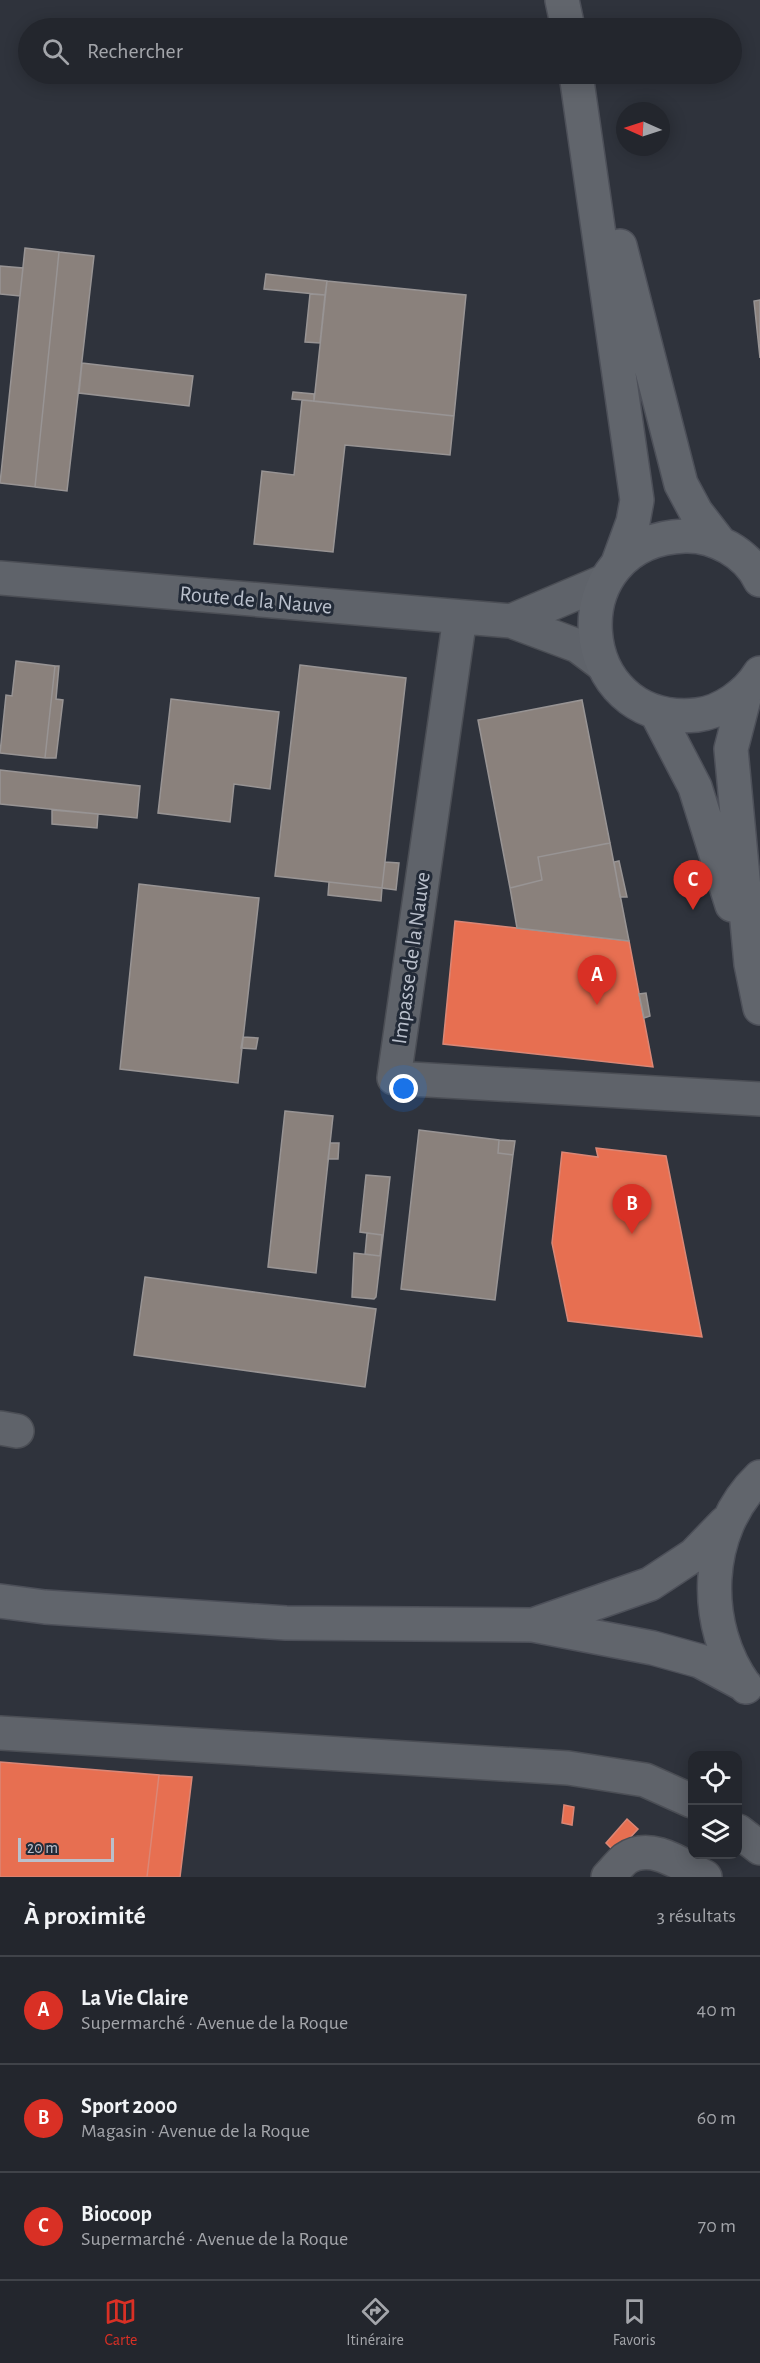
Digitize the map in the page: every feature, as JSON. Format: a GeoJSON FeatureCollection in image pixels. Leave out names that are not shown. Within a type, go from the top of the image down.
{"type":"FeatureCollection","features":[{"type":"Feature","properties":{"kind":"main road"},"geometry":{"type":"LineString","coordinates":[[562,0],[566,18]]}},
{"type":"Feature","properties":{"kind":"main road"},"geometry":{"type":"LineString","coordinates":[[577,84],[637,500],[633,522],[595,608],[594,637],[602,664],[615,685],[633,701],[656,712],[679,716],[703,714],[726,706],[753,682]]}},
{"type":"Feature","properties":{"kind":"main road"},"geometry":{"type":"LineString","coordinates":[[578,84],[681,484],[696,512],[720,543]]}},
{"type":"Feature","properties":{"kind":"main road"},"geometry":{"type":"LineString","coordinates":[[612,572],[641,546],[666,537],[694,536],[720,543],[741,556],[759,576]]}},
{"type":"Feature","properties":{"kind":"main road"},"geometry":{"type":"LineString","coordinates":[[751,964],[731,749],[753,682]]}},
{"type":"Feature","properties":{"kind":"main road"},"geometry":{"type":"LineString","coordinates":[[656,712],[695,787],[751,964],[760,1008]]}},
{"type":"Feature","properties":{"kind":"main road"},"geometry":{"type":"LineString","coordinates":[[533,1625],[650,1584],[694,1555],[731,1517],[751,1486],[760,1478]]}},
{"type":"Feature","properties":{"kind":"main road"},"geometry":{"type":"LineString","coordinates":[[731,1517],[716,1559],[714,1603],[724,1646],[752,1693]]}},
{"type":"Feature","properties":{"kind":"main road"},"geometry":{"type":"LineString","coordinates":[[0,1601],[45,1607],[286,1623],[533,1625],[653,1648],[700,1661],[752,1693]]}},
{"type":"Feature","properties":{"kind":"street","name":"Route de la Nauve"},"geometry":{"type":"LineString","coordinates":[[512,621],[612,572]]}},
{"type":"Feature","properties":{"kind":"street","name":"Route de la Nauve"},"geometry":{"type":"LineString","coordinates":[[0,578],[512,621],[578,646],[602,664]]}},
{"type":"Feature","properties":{"kind":"street","name":"Impasse de la Nauve"},"geometry":{"type":"LineString","coordinates":[[460,617],[394,1078],[760,1100]]}},
{"type":"Feature","properties":{"kind":"street"},"geometry":{"type":"LineString","coordinates":[[0,1733],[568,1768],[645,1780],[688,1799]]}},
{"type":"Feature","properties":{"kind":"street"},"geometry":{"type":"LineString","coordinates":[[742,1834],[760,1848]]}},
{"type":"Feature","properties":{"kind":"street"},"geometry":{"type":"LineString","coordinates":[[609,1877],[626,1858],[642,1853],[662,1854],[705,1877]]}},
{"type":"Feature","properties":{"kind":"building: Commerces"},"geometry":{"type":"Polygon","coordinates":[[[455,921],[629,941],[653,1067],[443,1044],[455,921]]]}},
{"type":"Feature","properties":{"kind":"building: Commerces"},"geometry":{"type":"Polygon","coordinates":[[[596,1148],[666,1156],[702,1337],[568,1321],[552,1243],[562,1152],[598,1157],[596,1148]]]}},
{"type":"Feature","properties":{"kind":"building: Commerces"},"geometry":{"type":"Polygon","coordinates":[[[0,1762],[159,1775],[147,1877],[0,1877],[0,1762]]]}},
{"type":"Feature","properties":{"kind":"building: Commerces"},"geometry":{"type":"Polygon","coordinates":[[[159,1775],[192,1777],[180,1877],[147,1877],[159,1775]]]}},
{"type":"Feature","properties":{"kind":"building: Commerces"},"geometry":{"type":"Polygon","coordinates":[[[564,1805],[574,1807],[572,1825],[562,1823],[564,1805]]]}},
{"type":"Feature","properties":{"kind":"building: Commerces"},"geometry":{"type":"Polygon","coordinates":[[[627,1819],[638,1829],[616,1853],[606,1843],[627,1819]]]}},
{"type":"Feature","properties":{"kind":"building: Industrie"},"geometry":{"type":"Polygon","coordinates":[[[25,248],[59,252],[35,487],[0,483],[25,248]]]}},
{"type":"Feature","properties":{"kind":"building: Industrie"},"geometry":{"type":"Polygon","coordinates":[[[59,252],[94,256],[67,491],[35,487],[59,252]]]}},
{"type":"Feature","properties":{"kind":"building: Industrie"},"geometry":{"type":"Polygon","coordinates":[[[0,266],[23,268],[20,296],[0,294],[0,266]]]}},
{"type":"Feature","properties":{"kind":"building: Industrie"},"geometry":{"type":"Polygon","coordinates":[[[266,274],[327,281],[325,295],[264,289],[266,274]]]}},
{"type":"Feature","properties":{"kind":"building: Industrie"},"geometry":{"type":"Polygon","coordinates":[[[327,281],[466,295],[454,416],[314,401],[327,281]]]}},
{"type":"Feature","properties":{"kind":"building: Industrie"},"geometry":{"type":"Polygon","coordinates":[[[310,294],[325,295],[320,343],[305,342],[310,294]]]}},
{"type":"Feature","properties":{"kind":"building: Industrie"},"geometry":{"type":"Polygon","coordinates":[[[760,300],[760,358],[754,301],[760,300]]]}},
{"type":"Feature","properties":{"kind":"building: Industrie"},"geometry":{"type":"Polygon","coordinates":[[[82,363],[193,376],[189,406],[79,393],[82,363]]]}},
{"type":"Feature","properties":{"kind":"building: Industrie"},"geometry":{"type":"Polygon","coordinates":[[[293,392],[314,394],[314,401],[292,399],[293,392]]]}},
{"type":"Feature","properties":{"kind":"building: Industrie"},"geometry":{"type":"Polygon","coordinates":[[[302,400],[454,416],[450,455],[345,445],[333,552],[254,544],[262,471],[294,475],[302,400]]]}},
{"type":"Feature","properties":{"kind":"building: Industrie"},"geometry":{"type":"Polygon","coordinates":[[[16,661],[55,666],[45,758],[0,753],[6,695],[12,696],[16,661]]]}},
{"type":"Feature","properties":{"kind":"building: Industrie"},"geometry":{"type":"Polygon","coordinates":[[[300,665],[406,678],[382,888],[275,876],[300,665]]]}},
{"type":"Feature","properties":{"kind":"building: Industrie"},"geometry":{"type":"Polygon","coordinates":[[[55,666],[59,666],[56,699],[63,700],[56,758],[45,758],[55,666]]]}},
{"type":"Feature","properties":{"kind":"building: Industrie"},"geometry":{"type":"Polygon","coordinates":[[[171,699],[279,712],[270,789],[234,784],[230,822],[158,813],[171,699]]]}},
{"type":"Feature","properties":{"kind":"building: Industrie"},"geometry":{"type":"Polygon","coordinates":[[[582,700],[610,843],[538,857],[542,880],[510,888],[478,720],[582,700]]]}},
{"type":"Feature","properties":{"kind":"building: Industrie"},"geometry":{"type":"Polygon","coordinates":[[[0,770],[140,786],[137,818],[0,804],[0,770]]]}},
{"type":"Feature","properties":{"kind":"building: Industrie"},"geometry":{"type":"Polygon","coordinates":[[[52,810],[98,814],[97,828],[52,824],[52,810]]]}},
{"type":"Feature","properties":{"kind":"building: Industrie"},"geometry":{"type":"Polygon","coordinates":[[[610,843],[629,941],[517,928],[510,888],[542,880],[538,857],[610,843]]]}},
{"type":"Feature","properties":{"kind":"building: Industrie"},"geometry":{"type":"Polygon","coordinates":[[[619,861],[627,897],[620,897],[614,862],[619,861]]]}},
{"type":"Feature","properties":{"kind":"building: Industrie"},"geometry":{"type":"Polygon","coordinates":[[[385,862],[399,863],[396,890],[382,888],[385,862]]]}},
{"type":"Feature","properties":{"kind":"building: Industrie"},"geometry":{"type":"Polygon","coordinates":[[[329,882],[382,888],[381,901],[328,895],[329,882]]]}},
{"type":"Feature","properties":{"kind":"building: Industrie"},"geometry":{"type":"Polygon","coordinates":[[[139,884],[259,898],[238,1083],[120,1069],[139,884]]]}},
{"type":"Feature","properties":{"kind":"building: Industrie"},"geometry":{"type":"Polygon","coordinates":[[[646,993],[650,1016],[644,1018],[639,994],[646,993]]]}},
{"type":"Feature","properties":{"kind":"building: Industrie"},"geometry":{"type":"Polygon","coordinates":[[[243,1037],[258,1038],[256,1049],[241,1048],[243,1037]]]}},
{"type":"Feature","properties":{"kind":"building: Industrie"},"geometry":{"type":"Polygon","coordinates":[[[285,1111],[333,1116],[316,1273],[268,1267],[285,1111]]]}},
{"type":"Feature","properties":{"kind":"building: Industrie"},"geometry":{"type":"Polygon","coordinates":[[[419,1130],[499,1140],[498,1153],[513,1155],[495,1300],[401,1289],[419,1130]]]}},
{"type":"Feature","properties":{"kind":"building: Industrie"},"geometry":{"type":"Polygon","coordinates":[[[499,1140],[515,1141],[513,1155],[498,1153],[499,1140]]]}},
{"type":"Feature","properties":{"kind":"building: Industrie"},"geometry":{"type":"Polygon","coordinates":[[[330,1143],[339,1143],[338,1159],[328,1159],[330,1143]]]}},
{"type":"Feature","properties":{"kind":"building: Industrie"},"geometry":{"type":"Polygon","coordinates":[[[366,1175],[390,1177],[376,1297],[374,1299],[352,1297],[354,1253],[380,1256],[382,1235],[360,1232],[366,1175]]]}},
{"type":"Feature","properties":{"kind":"building: Industrie"},"geometry":{"type":"Polygon","coordinates":[[[367,1233],[382,1235],[380,1256],[365,1254],[367,1233]]]}},
{"type":"Feature","properties":{"kind":"building: Industrie"},"geometry":{"type":"Polygon","coordinates":[[[145,1277],[376,1309],[365,1387],[134,1355],[145,1277]]]}},
{"type":"Feature","properties":{"kind":"place","name":"Biocoop"},"geometry":{"type":"Point","coordinates":[693,910]}},
{"type":"Feature","properties":{"kind":"place","name":"La Vie Claire"},"geometry":{"type":"Point","coordinates":[597,1005]}},
{"type":"Feature","properties":{"kind":"place","name":"Sport 2000"},"geometry":{"type":"Point","coordinates":[632,1234]}}]}
